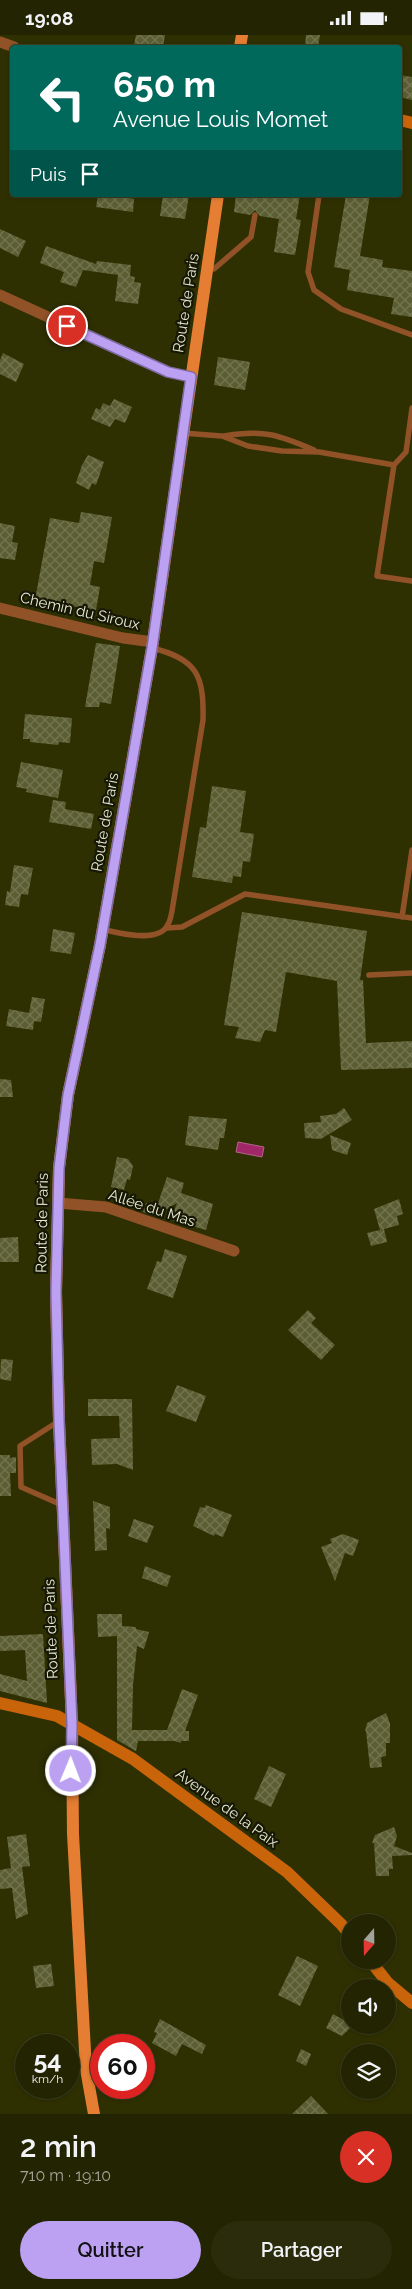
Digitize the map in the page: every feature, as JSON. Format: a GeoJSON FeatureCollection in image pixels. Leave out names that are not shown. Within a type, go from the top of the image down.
{"type":"FeatureCollection","features":[{"type":"Feature","properties":{"kind":"main road","name":"Route de Paris"},"geometry":{"type":"LineString","coordinates":[[94,2114],[85,2059],[73,1834],[72,1724],[62,1505],[56,1292],[59,1168],[68,1095],[102,929],[152,645],[218,197]]}},
{"type":"Feature","properties":{"kind":"street"},"geometry":{"type":"LineString","coordinates":[[0,295],[168,372],[191,377]]}},
{"type":"Feature","properties":{"kind":"street","name":"Chemin du Siroux"},"geometry":{"type":"LineString","coordinates":[[0,608],[152,645]]}},
{"type":"Feature","properties":{"kind":"street","name":"Allée du Mas"},"geometry":{"type":"LineString","coordinates":[[58,1203],[106,1207],[234,1251]]}},
{"type":"Feature","properties":{"kind":"street","name":"Avenue de la Paix"},"geometry":{"type":"LineString","coordinates":[[0,1703],[57,1716],[133,1759],[287,1872],[341,1926]]}},
{"type":"Feature","properties":{"kind":"street"},"geometry":{"type":"LineString","coordinates":[[377,1969],[387,1981],[412,2003]]}},
{"type":"Feature","properties":{"kind":"lane"},"geometry":{"type":"LineString","coordinates":[[319,197],[308,272],[314,290],[341,309],[412,335]]}},
{"type":"Feature","properties":{"kind":"lane"},"geometry":{"type":"LineString","coordinates":[[208,268],[214,269],[251,237],[255,215]]}},
{"type":"Feature","properties":{"kind":"lane"},"geometry":{"type":"LineString","coordinates":[[412,408],[406,452],[394,465],[377,576],[412,581]]}},
{"type":"Feature","properties":{"kind":"lane"},"geometry":{"type":"LineString","coordinates":[[222,437],[249,432],[284,437],[319,452]]}},
{"type":"Feature","properties":{"kind":"lane"},"geometry":{"type":"LineString","coordinates":[[182,433],[222,437],[248,446],[282,451],[319,452],[394,465]]}},
{"type":"Feature","properties":{"kind":"lane"},"geometry":{"type":"LineString","coordinates":[[102,929],[128,935],[148,936],[160,933],[167,927],[172,911],[203,719],[203,693],[198,675],[187,661],[152,645]]}},
{"type":"Feature","properties":{"kind":"lane"},"geometry":{"type":"LineString","coordinates":[[402,917],[412,850]]}},
{"type":"Feature","properties":{"kind":"lane"},"geometry":{"type":"LineString","coordinates":[[167,927],[182,927],[245,894],[412,918]]}},
{"type":"Feature","properties":{"kind":"lane"},"geometry":{"type":"LineString","coordinates":[[369,975],[412,973]]}},
{"type":"Feature","properties":{"kind":"lane"},"geometry":{"type":"LineString","coordinates":[[59,1421],[20,1446],[21,1487],[62,1505]]}},
{"type":"Feature","properties":{"kind":"shaded area"},"geometry":{"type":"Polygon","coordinates":[[[238,1142],[264,1147],[262,1157],[236,1152],[238,1142]]]}},
{"type":"Feature","properties":{"kind":"building"},"geometry":{"type":"Polygon","coordinates":[[[136,35],[165,35],[163,45],[134,45],[136,35]]]}},
{"type":"Feature","properties":{"kind":"building"},"geometry":{"type":"Polygon","coordinates":[[[306,35],[320,35],[318,45],[305,45],[306,35]]]}},
{"type":"Feature","properties":{"kind":"building"},"geometry":{"type":"Polygon","coordinates":[[[402,75],[412,77],[412,100],[402,98],[402,75]]]}},
{"type":"Feature","properties":{"kind":"building"},"geometry":{"type":"Polygon","coordinates":[[[98,197],[125,197],[134,199],[133,212],[96,207],[98,197]]]}},
{"type":"Feature","properties":{"kind":"building"},"geometry":{"type":"Polygon","coordinates":[[[163,197],[189,197],[185,219],[160,216],[163,197]]]}},
{"type":"Feature","properties":{"kind":"building"},"geometry":{"type":"Polygon","coordinates":[[[236,197],[300,197],[296,219],[301,220],[295,255],[274,252],[279,219],[260,216],[255,210],[250,215],[234,212],[236,197]]]}},
{"type":"Feature","properties":{"kind":"building"},"geometry":{"type":"Polygon","coordinates":[[[346,197],[370,197],[360,256],[383,260],[382,267],[412,271],[412,317],[391,314],[394,298],[347,290],[350,270],[334,267],[346,197]]]}},
{"type":"Feature","properties":{"kind":"building"},"geometry":{"type":"Polygon","coordinates":[[[0,229],[26,241],[18,257],[0,248],[0,229]]]}},
{"type":"Feature","properties":{"kind":"building"},"geometry":{"type":"Polygon","coordinates":[[[46,246],[96,264],[97,261],[131,265],[130,276],[135,277],[134,282],[141,283],[138,304],[115,301],[118,275],[83,270],[76,287],[60,282],[64,272],[40,263],[46,246]]]}},
{"type":"Feature","properties":{"kind":"building"},"geometry":{"type":"Polygon","coordinates":[[[3,353],[24,364],[16,382],[0,374],[0,360],[3,353]]]}},
{"type":"Feature","properties":{"kind":"building"},"geometry":{"type":"Polygon","coordinates":[[[218,357],[250,362],[245,390],[214,385],[218,357]]]}},
{"type":"Feature","properties":{"kind":"building"},"geometry":{"type":"Polygon","coordinates":[[[114,399],[132,407],[125,423],[115,419],[110,427],[91,419],[96,408],[100,410],[103,403],[110,406],[114,399]]]}},
{"type":"Feature","properties":{"kind":"building"},"geometry":{"type":"Polygon","coordinates":[[[88,455],[104,462],[96,485],[92,483],[89,490],[76,483],[82,465],[88,455]]]}},
{"type":"Feature","properties":{"kind":"building"},"geometry":{"type":"Polygon","coordinates":[[[81,512],[112,517],[104,563],[94,561],[90,585],[100,587],[96,610],[35,600],[50,518],[79,523],[81,512]]]}},
{"type":"Feature","properties":{"kind":"building"},"geometry":{"type":"Polygon","coordinates":[[[0,523],[15,526],[12,542],[18,543],[15,560],[0,558],[0,523]]]}},
{"type":"Feature","properties":{"kind":"building"},"geometry":{"type":"Polygon","coordinates":[[[96,643],[120,646],[111,704],[100,702],[99,707],[85,707],[96,643]]]}},
{"type":"Feature","properties":{"kind":"building"},"geometry":{"type":"Polygon","coordinates":[[[25,714],[72,718],[70,743],[59,742],[58,745],[30,742],[30,739],[23,739],[25,714]]]}},
{"type":"Feature","properties":{"kind":"building"},"geometry":{"type":"Polygon","coordinates":[[[21,762],[63,770],[58,798],[26,792],[27,789],[16,787],[21,762]]]}},
{"type":"Feature","properties":{"kind":"building"},"geometry":{"type":"Polygon","coordinates":[[[212,786],[246,791],[240,832],[254,834],[250,862],[243,861],[241,877],[233,876],[232,883],[192,877],[200,827],[206,828],[212,786]]]}},
{"type":"Feature","properties":{"kind":"building"},"geometry":{"type":"Polygon","coordinates":[[[53,800],[66,802],[65,809],[94,814],[91,829],[49,822],[53,800]]]}},
{"type":"Feature","properties":{"kind":"building"},"geometry":{"type":"Polygon","coordinates":[[[14,865],[33,868],[28,895],[21,894],[19,907],[5,905],[7,891],[10,892],[14,865]]]}},
{"type":"Feature","properties":{"kind":"building"},"geometry":{"type":"Polygon","coordinates":[[[242,912],[367,931],[360,980],[363,980],[366,1043],[412,1041],[412,1068],[341,1070],[337,981],[286,972],[276,1032],[265,1030],[260,1042],[235,1038],[239,1027],[224,1025],[242,912]]]}},
{"type":"Feature","properties":{"kind":"building"},"geometry":{"type":"Polygon","coordinates":[[[53,929],[75,933],[71,954],[50,951],[53,929]]]}},
{"type":"Feature","properties":{"kind":"building"},"geometry":{"type":"Polygon","coordinates":[[[32,997],[45,999],[41,1022],[34,1021],[33,1030],[6,1026],[9,1009],[29,1013],[32,997]]]}},
{"type":"Feature","properties":{"kind":"building"},"geometry":{"type":"Polygon","coordinates":[[[0,1079],[11,1080],[13,1097],[0,1097],[0,1079]]]}},
{"type":"Feature","properties":{"kind":"building"},"geometry":{"type":"Polygon","coordinates":[[[344,1108],[352,1120],[321,1139],[305,1138],[304,1123],[321,1122],[320,1116],[336,1114],[344,1108]]]}},
{"type":"Feature","properties":{"kind":"building"},"geometry":{"type":"Polygon","coordinates":[[[189,1116],[227,1119],[224,1138],[220,1138],[218,1150],[185,1145],[189,1116]]]}},
{"type":"Feature","properties":{"kind":"building"},"geometry":{"type":"Polygon","coordinates":[[[330,1135],[351,1143],[347,1155],[332,1150],[330,1135]]]}},
{"type":"Feature","properties":{"kind":"building"},"geometry":{"type":"Polygon","coordinates":[[[117,1157],[128,1159],[133,1166],[130,1180],[127,1179],[124,1190],[111,1187],[117,1157]]]}},
{"type":"Feature","properties":{"kind":"building"},"geometry":{"type":"Polygon","coordinates":[[[167,1177],[184,1183],[181,1193],[213,1204],[206,1230],[171,1220],[177,1203],[155,1216],[143,1212],[146,1203],[157,1206],[167,1177]]]}},
{"type":"Feature","properties":{"kind":"building"},"geometry":{"type":"Polygon","coordinates":[[[399,1199],[403,1214],[397,1216],[399,1225],[384,1229],[387,1242],[371,1246],[367,1233],[380,1230],[374,1209],[399,1199]]]}},
{"type":"Feature","properties":{"kind":"building"},"geometry":{"type":"Polygon","coordinates":[[[18,1237],[19,1262],[0,1262],[0,1238],[18,1237]]]}},
{"type":"Feature","properties":{"kind":"building"},"geometry":{"type":"Polygon","coordinates":[[[165,1249],[187,1256],[173,1298],[147,1289],[157,1261],[161,1262],[165,1249]]]}},
{"type":"Feature","properties":{"kind":"building"},"geometry":{"type":"Polygon","coordinates":[[[308,1310],[316,1318],[311,1323],[335,1345],[321,1360],[288,1330],[308,1310]]]}},
{"type":"Feature","properties":{"kind":"building"},"geometry":{"type":"Polygon","coordinates":[[[1,1359],[13,1360],[11,1381],[0,1379],[1,1359]]]}},
{"type":"Feature","properties":{"kind":"building"},"geometry":{"type":"Polygon","coordinates":[[[177,1385],[206,1396],[196,1422],[166,1411],[177,1385]]]}},
{"type":"Feature","properties":{"kind":"building"},"geometry":{"type":"Polygon","coordinates":[[[88,1399],[132,1399],[133,1470],[117,1464],[92,1465],[91,1439],[120,1438],[119,1416],[88,1416],[88,1399]]]}},
{"type":"Feature","properties":{"kind":"building"},"geometry":{"type":"Polygon","coordinates":[[[0,1455],[10,1455],[10,1458],[16,1457],[16,1473],[10,1473],[11,1496],[0,1496],[0,1455]]]}},
{"type":"Feature","properties":{"kind":"building"},"geometry":{"type":"Polygon","coordinates":[[[93,1501],[110,1507],[110,1529],[106,1528],[107,1550],[95,1551],[93,1501]]]}},
{"type":"Feature","properties":{"kind":"building"},"geometry":{"type":"Polygon","coordinates":[[[206,1505],[232,1515],[223,1537],[215,1534],[214,1536],[193,1526],[200,1507],[204,1508],[206,1505]]]}},
{"type":"Feature","properties":{"kind":"building"},"geometry":{"type":"Polygon","coordinates":[[[134,1519],[154,1526],[147,1543],[128,1536],[134,1519]]]}},
{"type":"Feature","properties":{"kind":"building"},"geometry":{"type":"Polygon","coordinates":[[[343,1534],[359,1540],[353,1556],[345,1553],[335,1581],[321,1547],[332,1543],[330,1539],[343,1534]]]}},
{"type":"Feature","properties":{"kind":"building"},"geometry":{"type":"Polygon","coordinates":[[[145,1566],[171,1576],[167,1587],[142,1578],[145,1566]]]}},
{"type":"Feature","properties":{"kind":"building"},"geometry":{"type":"Polygon","coordinates":[[[97,1614],[122,1614],[122,1626],[136,1627],[136,1629],[149,1632],[144,1649],[137,1646],[133,1685],[132,1730],[167,1730],[182,1689],[198,1695],[185,1731],[189,1731],[189,1741],[181,1741],[181,1743],[175,1741],[138,1741],[136,1751],[117,1740],[117,1636],[98,1637],[97,1614]]]}},
{"type":"Feature","properties":{"kind":"building"},"geometry":{"type":"Polygon","coordinates":[[[43,1634],[47,1703],[0,1691],[0,1674],[27,1681],[25,1650],[0,1651],[0,1636],[43,1634]]]}},
{"type":"Feature","properties":{"kind":"building"},"geometry":{"type":"Polygon","coordinates":[[[386,1713],[390,1723],[390,1743],[386,1743],[386,1756],[381,1757],[382,1767],[370,1768],[365,1731],[367,1723],[386,1713]]]}},
{"type":"Feature","properties":{"kind":"building"},"geometry":{"type":"Polygon","coordinates":[[[269,1766],[286,1774],[271,1807],[254,1799],[269,1766]]]}},
{"type":"Feature","properties":{"kind":"building"},"geometry":{"type":"Polygon","coordinates":[[[394,1827],[397,1836],[394,1846],[412,1853],[412,1855],[392,1856],[393,1869],[389,1869],[389,1876],[376,1876],[374,1843],[372,1843],[375,1835],[394,1827]]]}},
{"type":"Feature","properties":{"kind":"building"},"geometry":{"type":"Polygon","coordinates":[[[26,1834],[30,1866],[22,1867],[28,1914],[16,1919],[12,1888],[0,1889],[0,1870],[11,1868],[7,1837],[26,1834]]]}},
{"type":"Feature","properties":{"kind":"building"},"geometry":{"type":"Polygon","coordinates":[[[297,1956],[318,1966],[300,2006],[278,1995],[297,1956]]]}},
{"type":"Feature","properties":{"kind":"building"},"geometry":{"type":"Polygon","coordinates":[[[51,1964],[54,1986],[36,1988],[33,1966],[51,1964]]]}},
{"type":"Feature","properties":{"kind":"building"},"geometry":{"type":"Polygon","coordinates":[[[333,2014],[341,2018],[341,2034],[344,2034],[342,2036],[326,2028],[333,2014]]]}},
{"type":"Feature","properties":{"kind":"building"},"geometry":{"type":"Polygon","coordinates":[[[160,2019],[206,2045],[202,2054],[182,2044],[176,2056],[155,2045],[157,2033],[154,2032],[160,2019]]]}},
{"type":"Feature","properties":{"kind":"building"},"geometry":{"type":"Polygon","coordinates":[[[301,2049],[311,2054],[306,2066],[296,2061],[301,2049]]]}},
{"type":"Feature","properties":{"kind":"building"},"geometry":{"type":"Polygon","coordinates":[[[311,2096],[328,2114],[292,2114],[311,2096]]]}},
{"type":"Feature","properties":{"kind":"route"},"geometry":{"type":"LineString","coordinates":[[67,326],[168,372],[191,377],[152,648],[100,945],[68,1095],[59,1168],[56,1292],[69,1693],[72,1724],[71,1771]]}}]}
